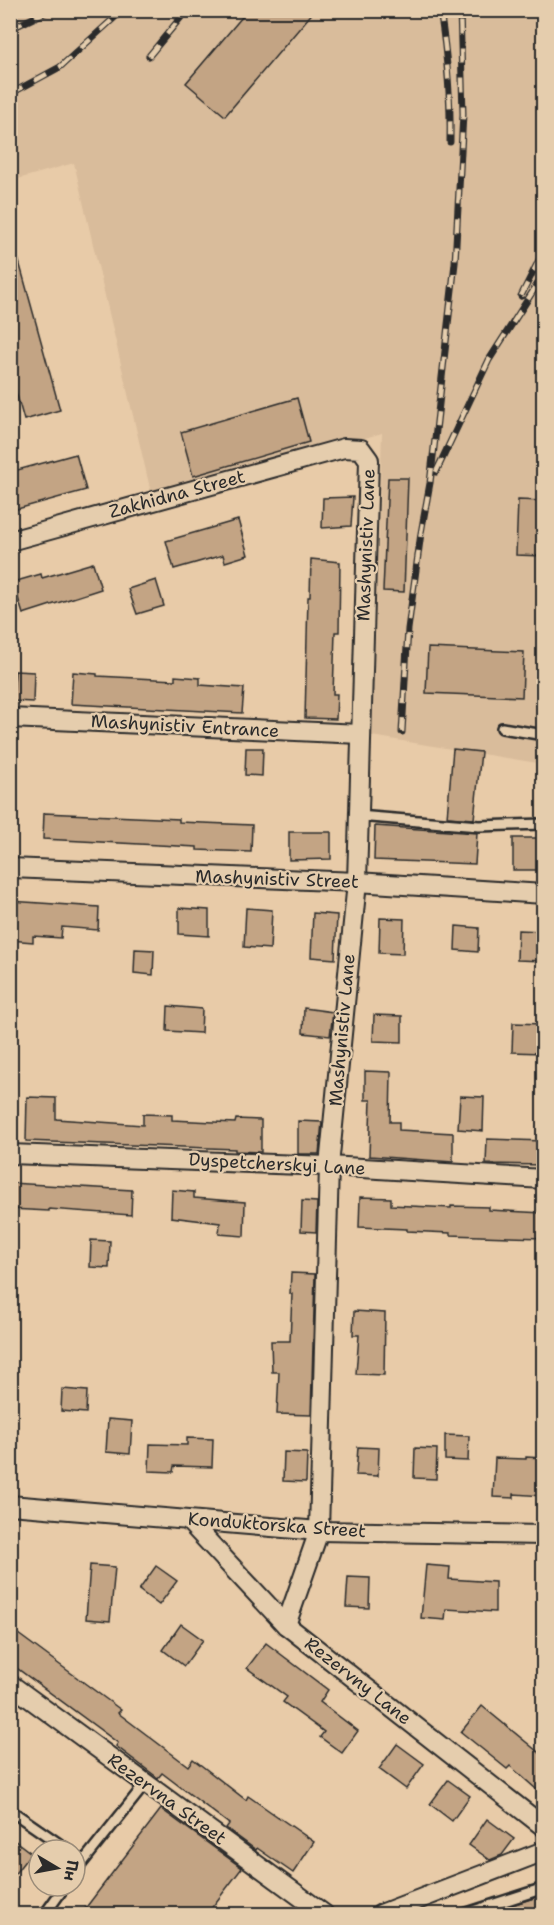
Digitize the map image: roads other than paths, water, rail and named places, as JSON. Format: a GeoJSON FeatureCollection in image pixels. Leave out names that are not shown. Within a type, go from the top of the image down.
{"type":"FeatureCollection","features":[{"type":"Feature","properties":{"kind":"street","name":"Zakhidna Street"},"geometry":{"type":"LineString","coordinates":[[10,541],[344,448]]}},
{"type":"Feature","properties":{"kind":"street","name":"Mashynistiv Lane"},"geometry":{"type":"LineString","coordinates":[[286,1625],[319,1531],[329,1166],[357,882],[369,460],[361,449],[344,448]]}},
{"type":"Feature","properties":{"kind":"street","name":"Mashynistiv Entrance"},"geometry":{"type":"LineString","coordinates":[[10,718],[360,734]]}},
{"type":"Feature","properties":{"kind":"street","name":"Mashynistiv Street"},"geometry":{"type":"LineString","coordinates":[[10,868],[357,882],[543,894]]}},
{"type":"Feature","properties":{"kind":"street","name":"Dyspetcherskyi Lane"},"geometry":{"type":"LineString","coordinates":[[10,1154],[329,1166],[543,1179]]}},
{"type":"Feature","properties":{"kind":"street","name":"Konduktorska Street"},"geometry":{"type":"LineString","coordinates":[[10,1505],[319,1531],[543,1535]]}},
{"type":"Feature","properties":{"kind":"street","name":"Rezervny Lane"},"geometry":{"type":"LineString","coordinates":[[188,1520],[286,1625],[543,1827]]}},
{"type":"Feature","properties":{"kind":"street","name":"Rezervna Street"},"geometry":{"type":"LineString","coordinates":[[10,1684],[324,1914]]}},
{"type":"Feature","properties":{"kind":"street"},"geometry":{"type":"LineString","coordinates":[[381,1914],[543,1851]]}},
{"type":"Feature","properties":{"kind":"lane"},"geometry":{"type":"LineString","coordinates":[[502,728],[543,735]]}},
{"type":"Feature","properties":{"kind":"lane"},"geometry":{"type":"LineString","coordinates":[[358,816],[479,826],[543,824]]}},
{"type":"Feature","properties":{"kind":"lane"},"geometry":{"type":"LineString","coordinates":[[87,1856],[146,1783]]}},
{"type":"Feature","properties":{"kind":"lane"},"geometry":{"type":"LineString","coordinates":[[10,1810],[51,1838]]}},
{"type":"Feature","properties":{"kind":"lane"},"geometry":{"type":"LineString","coordinates":[[464,1914],[543,1888]]}},
{"type":"Feature","properties":{"kind":"lane"},"geometry":{"type":"LineString","coordinates":[[45,1914],[56,1898]]}},
{"type":"Feature","properties":{"kind":"railway"},"geometry":{"type":"LineString","coordinates":[[10,29],[50,10]]}},
{"type":"Feature","properties":{"kind":"railway"},"geometry":{"type":"LineString","coordinates":[[10,94],[60,67],[123,10]]}},
{"type":"Feature","properties":{"kind":"railway"},"geometry":{"type":"LineString","coordinates":[[149,56],[187,10]]}},
{"type":"Feature","properties":{"kind":"railway"},"geometry":{"type":"LineString","coordinates":[[440,10],[448,76],[450,142]]}},
{"type":"Feature","properties":{"kind":"railway"},"geometry":{"type":"LineString","coordinates":[[402,732],[408,629],[430,483],[455,263],[463,114],[460,10]]}},
{"type":"Feature","properties":{"kind":"railway"},"geometry":{"type":"LineString","coordinates":[[521,296],[544,250]]}},
{"type":"Feature","properties":{"kind":"railway"},"geometry":{"type":"LineString","coordinates":[[436,472],[489,360],[544,274]]}}]}
